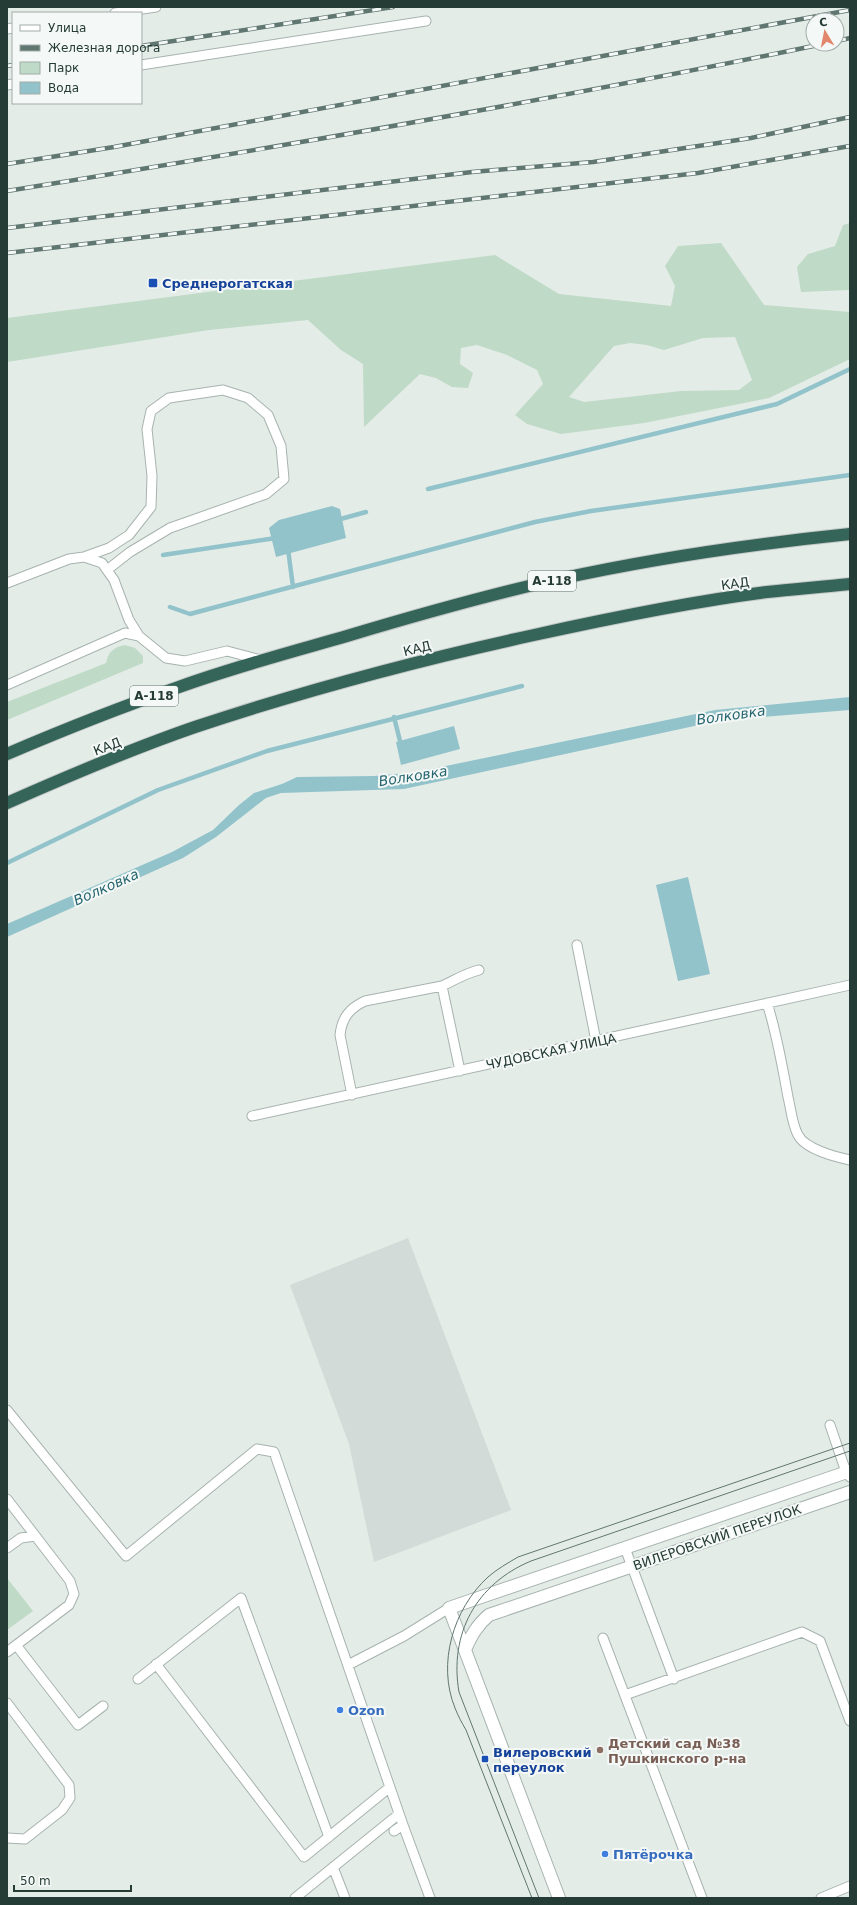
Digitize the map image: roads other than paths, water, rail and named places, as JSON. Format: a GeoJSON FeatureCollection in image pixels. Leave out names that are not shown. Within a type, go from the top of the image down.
{"type":"FeatureCollection","features":[{"type":"Feature","properties":{"kind":"highway","name":"А-118"},"geometry":{"type":"LineString","coordinates":[[7,754],[48,736],[180,686],[262,660],[457,604],[560,579],[684,556],[755,545],[850,534]]}},
{"type":"Feature","properties":{"kind":"highway","name":"КАД"},"geometry":{"type":"LineString","coordinates":[[7,803],[67,776],[193,728],[327,685],[463,651],[605,620],[693,603],[767,592],[850,584]]}},
{"type":"Feature","properties":{"kind":"highway"},"geometry":{"type":"LineString","coordinates":[[833,585],[850,590]]}},
{"type":"Feature","properties":{"kind":"street","name":"ВИЛЕРОВСКИЙ ПЕРЕУЛОК"},"geometry":{"type":"LineString","coordinates":[[449,1608],[849,1473]]}},
{"type":"Feature","properties":{"kind":"street","name":"ВИЛЕРОВСКИЙ ПЕРЕУЛОК"},"geometry":{"type":"LineString","coordinates":[[465,1650],[473,1633],[482,1621],[489,1615],[850,1492]]}},
{"type":"Feature","properties":{"kind":"street"},"geometry":{"type":"LineString","coordinates":[[449,1608],[559,1898]]}},
{"type":"Feature","properties":{"kind":"lane"},"geometry":{"type":"LineString","coordinates":[[119,12],[131,9],[156,7]]}},
{"type":"Feature","properties":{"kind":"lane"},"geometry":{"type":"LineString","coordinates":[[142,64],[426,21]]}},
{"type":"Feature","properties":{"kind":"lane"},"geometry":{"type":"LineString","coordinates":[[7,583],[69,559],[84,557],[109,548],[129,535],[151,507],[152,476],[147,428],[151,411],[169,398],[223,390],[248,398],[268,415],[281,446],[284,478],[266,494],[170,528],[130,552],[107,570]]}},
{"type":"Feature","properties":{"kind":"lane"},"geometry":{"type":"LineString","coordinates":[[84,557],[102,563],[114,580],[129,620],[139,636],[166,658],[185,661],[227,651],[262,660]]}},
{"type":"Feature","properties":{"kind":"lane"},"geometry":{"type":"LineString","coordinates":[[7,685],[125,633],[139,636]]}},
{"type":"Feature","properties":{"kind":"lane"},"geometry":{"type":"LineString","coordinates":[[577,945],[596,1041]]}},
{"type":"Feature","properties":{"kind":"lane"},"geometry":{"type":"LineString","coordinates":[[352,1095],[340,1035],[341,1025],[345,1015],[355,1006],[365,1001],[442,986],[466,973],[479,970]]}},
{"type":"Feature","properties":{"kind":"lane","name":"ЧУДОВСКАЯ УЛИЦА"},"geometry":{"type":"LineString","coordinates":[[252,1116],[850,985]]}},
{"type":"Feature","properties":{"kind":"lane"},"geometry":{"type":"LineString","coordinates":[[442,986],[460,1071]]}},
{"type":"Feature","properties":{"kind":"lane"},"geometry":{"type":"LineString","coordinates":[[766,1004],[773,1022],[792,1116],[798,1136],[815,1149],[833,1157],[850,1160]]}},
{"type":"Feature","properties":{"kind":"lane"},"geometry":{"type":"LineString","coordinates":[[7,1410],[126,1556],[257,1449],[274,1452],[399,1814],[430,1898]]}},
{"type":"Feature","properties":{"kind":"lane"},"geometry":{"type":"LineString","coordinates":[[830,1425],[849,1473]]}},
{"type":"Feature","properties":{"kind":"lane"},"geometry":{"type":"LineString","coordinates":[[7,1499],[70,1581],[74,1594],[68,1605],[7,1652]]}},
{"type":"Feature","properties":{"kind":"lane"},"geometry":{"type":"LineString","coordinates":[[7,1548],[22,1538],[35,1536]]}},
{"type":"Feature","properties":{"kind":"lane"},"geometry":{"type":"LineString","coordinates":[[625,1548],[674,1679]]}},
{"type":"Feature","properties":{"kind":"lane"},"geometry":{"type":"LineString","coordinates":[[138,1679],[241,1598],[328,1837]]}},
{"type":"Feature","properties":{"kind":"lane"},"geometry":{"type":"LineString","coordinates":[[348,1665],[404,1636],[449,1608]]}},
{"type":"Feature","properties":{"kind":"lane"},"geometry":{"type":"LineString","coordinates":[[625,1695],[674,1679],[802,1632],[820,1641],[850,1721]]}},
{"type":"Feature","properties":{"kind":"lane"},"geometry":{"type":"LineString","coordinates":[[603,1638],[702,1898]]}},
{"type":"Feature","properties":{"kind":"lane"},"geometry":{"type":"LineString","coordinates":[[16,1646],[78,1725],[102,1706]]}},
{"type":"Feature","properties":{"kind":"lane"},"geometry":{"type":"LineString","coordinates":[[156,1664],[304,1857],[390,1787]]}},
{"type":"Feature","properties":{"kind":"lane"},"geometry":{"type":"LineString","coordinates":[[7,1703],[69,1785],[70,1798],[62,1810],[25,1839],[7,1838]]}},
{"type":"Feature","properties":{"kind":"lane"},"geometry":{"type":"LineString","coordinates":[[295,1898],[399,1814]]}},
{"type":"Feature","properties":{"kind":"lane"},"geometry":{"type":"LineString","coordinates":[[394,1831],[403,1824]]}},
{"type":"Feature","properties":{"kind":"lane"},"geometry":{"type":"LineString","coordinates":[[333,1867],[345,1898]]}},
{"type":"Feature","properties":{"kind":"lane"},"geometry":{"type":"LineString","coordinates":[[821,1898],[850,1886]]}},
{"type":"Feature","properties":{"kind":"water"},"geometry":{"type":"Polygon","coordinates":[[[332,506],[340,509],[346,538],[276,557],[269,528],[279,520],[332,506]]]}},
{"type":"Feature","properties":{"kind":"water","name":"Волковка"},"geometry":{"type":"Polygon","coordinates":[[[850,697],[850,710],[722,720],[404,789],[281,793],[266,798],[216,837],[183,858],[7,937],[7,924],[172,852],[213,830],[254,793],[282,784],[297,777],[374,776],[417,772],[715,710],[850,697]]]}},
{"type":"Feature","properties":{"kind":"water"},"geometry":{"type":"Polygon","coordinates":[[[454,726],[460,749],[401,765],[396,742],[454,726]]]}},
{"type":"Feature","properties":{"kind":"water"},"geometry":{"type":"Polygon","coordinates":[[[688,877],[710,974],[678,981],[656,885],[688,877]]]}},
{"type":"Feature","properties":{"kind":"waterway"},"geometry":{"type":"LineString","coordinates":[[428,489],[777,404],[850,369]]}},
{"type":"Feature","properties":{"kind":"waterway"},"geometry":{"type":"LineString","coordinates":[[170,607],[190,614],[535,522],[591,511],[850,475]]}},
{"type":"Feature","properties":{"kind":"waterway"},"geometry":{"type":"LineString","coordinates":[[337,520],[366,512]]}},
{"type":"Feature","properties":{"kind":"waterway"},"geometry":{"type":"LineString","coordinates":[[163,555],[276,538]]}},
{"type":"Feature","properties":{"kind":"waterway"},"geometry":{"type":"LineString","coordinates":[[288,549],[293,587]]}},
{"type":"Feature","properties":{"kind":"waterway"},"geometry":{"type":"LineString","coordinates":[[7,863],[158,790],[267,751],[522,686]]}},
{"type":"Feature","properties":{"kind":"waterway"},"geometry":{"type":"LineString","coordinates":[[394,717],[400,741]]}},
{"type":"Feature","properties":{"kind":"tram line"},"geometry":{"type":"LineString","coordinates":[[532,1898],[466,1730],[456,1711],[450,1691],[448,1656],[452,1638],[457,1621],[476,1590],[491,1574],[518,1557],[850,1443]]}},
{"type":"Feature","properties":{"kind":"tram line"},"geometry":{"type":"LineString","coordinates":[[539,1898],[459,1692],[457,1671],[458,1650],[463,1631],[471,1613],[481,1597],[495,1583],[512,1571],[531,1561],[850,1451]]}},
{"type":"Feature","properties":{"kind":"railway"},"geometry":{"type":"LineString","coordinates":[[142,46],[393,7]]}},
{"type":"Feature","properties":{"kind":"railway"},"geometry":{"type":"LineString","coordinates":[[7,164],[114,147],[850,10]]}},
{"type":"Feature","properties":{"kind":"railway"},"geometry":{"type":"LineString","coordinates":[[845,39],[850,38]]}},
{"type":"Feature","properties":{"kind":"railway"},"geometry":{"type":"LineString","coordinates":[[7,191],[518,104],[805,48]]}},
{"type":"Feature","properties":{"kind":"railway"},"geometry":{"type":"LineString","coordinates":[[7,66],[12,65]]}},
{"type":"Feature","properties":{"kind":"railway"},"geometry":{"type":"LineString","coordinates":[[7,228],[472,172],[593,162],[751,138],[850,117]]}},
{"type":"Feature","properties":{"kind":"railway"},"geometry":{"type":"LineString","coordinates":[[7,253],[698,173],[850,146]]}},
{"type":"Feature","properties":{"kind":"place","name":"Среднерогатская"},"geometry":{"type":"Point","coordinates":[153,283]}},
{"type":"Feature","properties":{"kind":"place","name":"Ozon"},"geometry":{"type":"Point","coordinates":[340,1710]}},
{"type":"Feature","properties":{"kind":"place","name":"Детский сад №38 Пушкинского р-на"},"geometry":{"type":"Point","coordinates":[600,1750]}},
{"type":"Feature","properties":{"kind":"place","name":"Вилеровский переулок"},"geometry":{"type":"Point","coordinates":[485,1759]}},
{"type":"Feature","properties":{"kind":"place","name":"Пятёрочка"},"geometry":{"type":"Point","coordinates":[605,1854]}}]}
